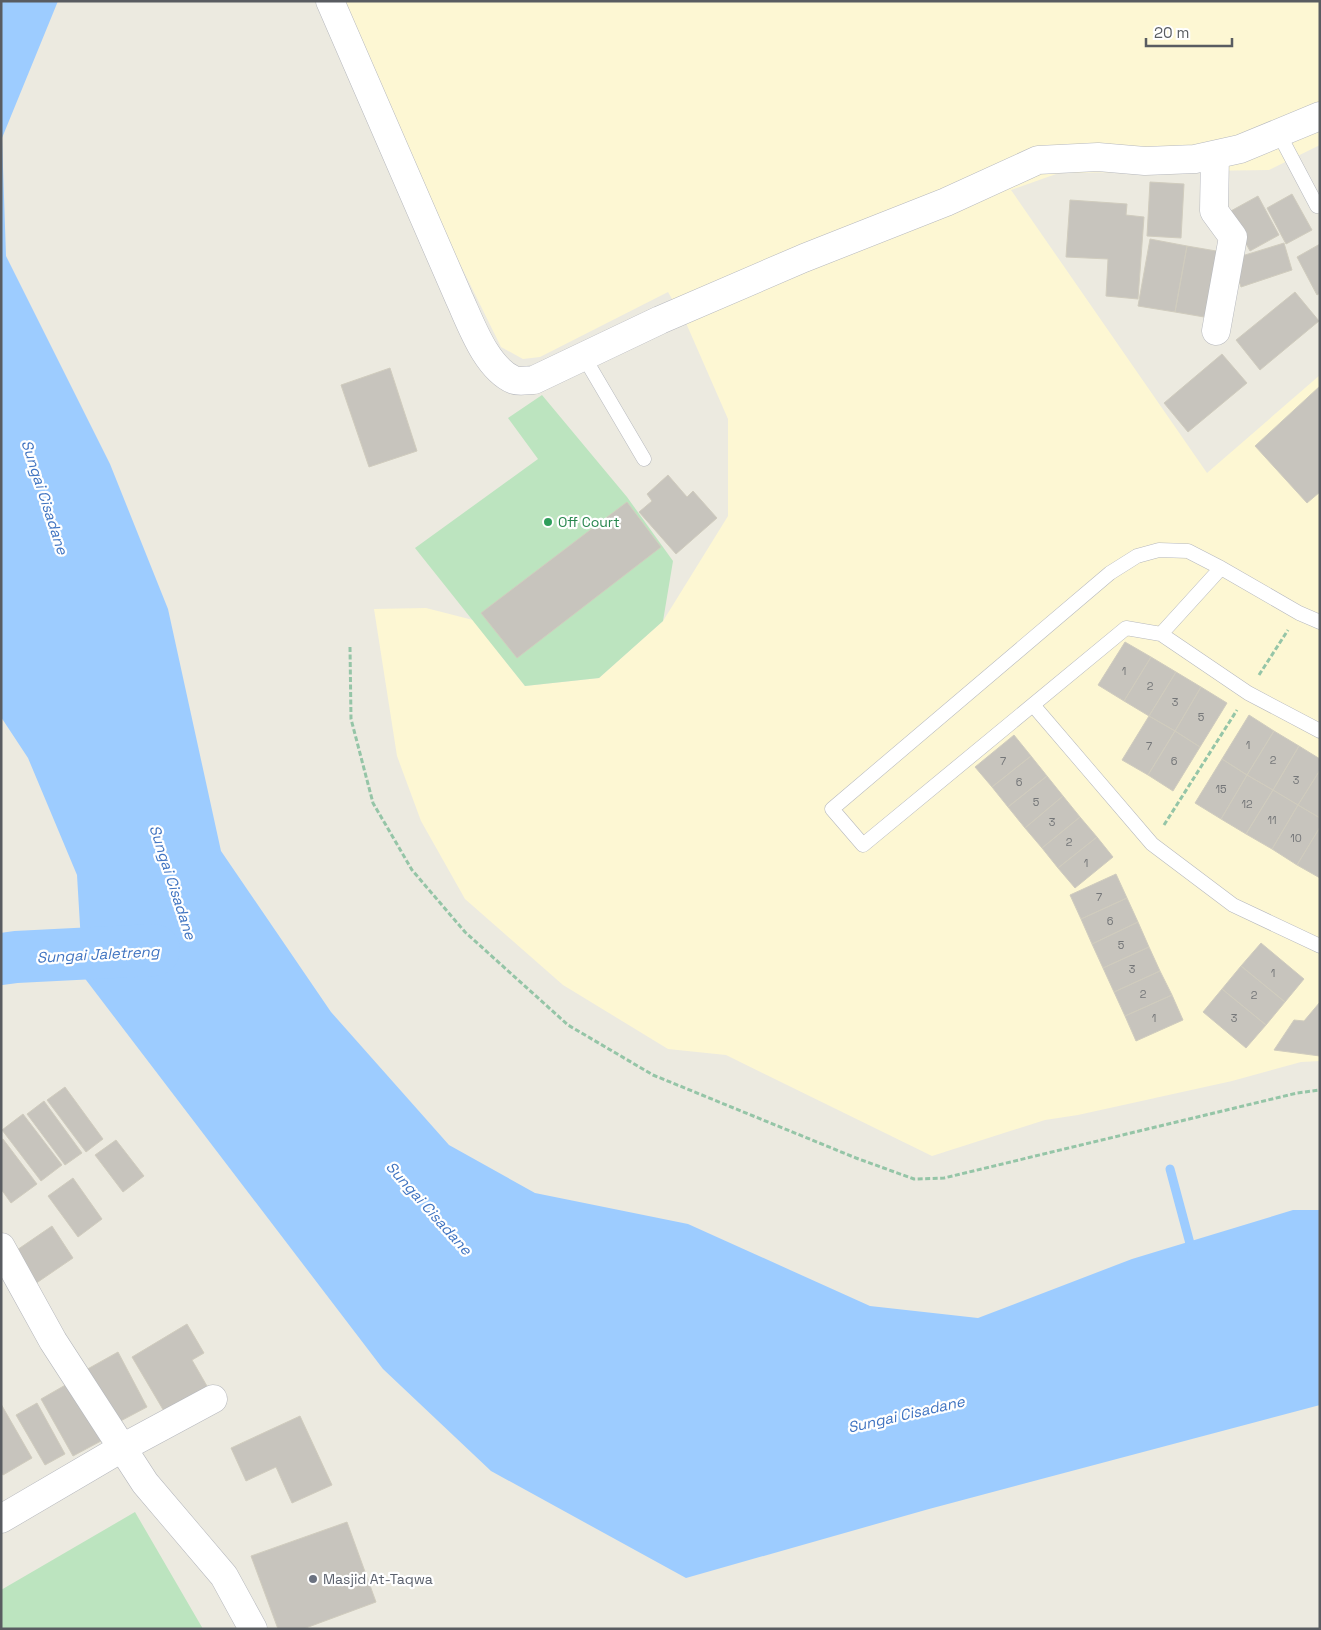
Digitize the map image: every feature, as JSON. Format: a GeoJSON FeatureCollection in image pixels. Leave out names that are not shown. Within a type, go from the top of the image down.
{"type":"FeatureCollection","features":[{"type":"Feature","properties":{"kind":"street"},"geometry":{"type":"LineString","coordinates":[[330,1],[479,340],[495,366],[515,380],[534,380],[660,320],[804,258],[946,202],[1038,160],[1098,157],[1145,161],[1195,159],[1240,149],[1320,116]]}},
{"type":"Feature","properties":{"kind":"street"},"geometry":{"type":"LineString","coordinates":[[1215,155],[1214,211],[1233,237],[1216,331]]}},
{"type":"Feature","properties":{"kind":"street"},"geometry":{"type":"LineString","coordinates":[[1,1246],[54,1342],[145,1483],[224,1576],[253,1629]]}},
{"type":"Feature","properties":{"kind":"street"},"geometry":{"type":"LineString","coordinates":[[5,1509],[213,1399]]}},
{"type":"Feature","properties":{"kind":"lane"},"geometry":{"type":"LineString","coordinates":[[1279,134],[1317,206],[1320,205]]}},
{"type":"Feature","properties":{"kind":"lane"},"geometry":{"type":"LineString","coordinates":[[584,357],[644,459]]}},
{"type":"Feature","properties":{"kind":"lane"},"geometry":{"type":"LineString","coordinates":[[1320,622],[1300,613],[1222,568],[1188,551],[1159,550],[1137,556],[1110,573],[832,809],[863,846],[1126,628],[1160,634],[1248,693],[1320,731]]}},
{"type":"Feature","properties":{"kind":"lane"},"geometry":{"type":"LineString","coordinates":[[1160,634],[1222,568]]}},
{"type":"Feature","properties":{"kind":"lane"},"geometry":{"type":"LineString","coordinates":[[1033,705],[1152,844],[1233,905],[1320,946]]}},
{"type":"Feature","properties":{"kind":"path"},"geometry":{"type":"LineString","coordinates":[[1152,844],[1300,613]]}},
{"type":"Feature","properties":{"kind":"path"},"geometry":{"type":"LineString","coordinates":[[350,647],[351,719],[373,804],[412,870],[465,932],[568,1025],[654,1076],[856,1158],[914,1179],[944,1178],[1297,1093],[1320,1090]]}},
{"type":"Feature","properties":{"kind":"shaded area"},"geometry":{"type":"Polygon","coordinates":[[[341,1],[1320,1],[1320,145],[1269,170],[1059,173],[1011,190],[1207,473],[1320,375],[1320,1061],[1301,1062],[1232,1081],[1078,1115],[1045,1120],[932,1156],[726,1055],[668,1049],[563,985],[465,899],[421,821],[397,756],[374,609],[426,608],[473,620],[525,686],[599,678],[663,621],[728,516],[728,419],[686,323],[668,292],[540,357],[523,359],[501,347],[425,193],[341,1]]]}},
{"type":"Feature","properties":{"kind":"green space","name":"Off Court"},"geometry":{"type":"Polygon","coordinates":[[[542,395],[627,497],[673,561],[663,621],[599,678],[525,686],[415,548],[538,459],[508,418],[542,395]]]}},
{"type":"Feature","properties":{"kind":"green space"},"geometry":{"type":"Polygon","coordinates":[[[135,1512],[203,1629],[1,1629],[1,1590],[135,1512]]]}},
{"type":"Feature","properties":{"kind":"water","name":"Sungai Cisadane"},"geometry":{"type":"Polygon","coordinates":[[[1,1],[58,1],[2,138],[6,256],[110,464],[168,609],[221,851],[331,1012],[449,1145],[535,1193],[688,1224],[870,1306],[978,1318],[1132,1259],[1293,1210],[1320,1210],[1320,1405],[929,1509],[686,1578],[491,1471],[383,1369],[83,976],[77,875],[28,758],[1,717],[1,1]]]}},
{"type":"Feature","properties":{"kind":"building"},"geometry":{"type":"Polygon","coordinates":[[[1150,182],[1184,184],[1181,238],[1147,236],[1150,182]]]}},
{"type":"Feature","properties":{"kind":"building"},"geometry":{"type":"Polygon","coordinates":[[[1292,194],[1312,230],[1286,244],[1267,208],[1292,194]]]}},
{"type":"Feature","properties":{"kind":"building"},"geometry":{"type":"Polygon","coordinates":[[[1258,196],[1279,235],[1250,251],[1229,212],[1258,196]]]}},
{"type":"Feature","properties":{"kind":"building"},"geometry":{"type":"Polygon","coordinates":[[[1070,200],[1127,204],[1126,215],[1144,217],[1138,299],[1106,296],[1108,259],[1066,257],[1070,200]]]}},
{"type":"Feature","properties":{"kind":"building"},"geometry":{"type":"Polygon","coordinates":[[[1150,239],[1187,246],[1175,312],[1138,306],[1150,239]]]}},
{"type":"Feature","properties":{"kind":"building"},"geometry":{"type":"Polygon","coordinates":[[[1284,243],[1292,270],[1241,287],[1232,259],[1284,243]]]}},
{"type":"Feature","properties":{"kind":"building"},"geometry":{"type":"Polygon","coordinates":[[[1320,244],[1320,293],[1317,295],[1297,257],[1320,244]]]}},
{"type":"Feature","properties":{"kind":"building"},"geometry":{"type":"Polygon","coordinates":[[[1187,246],[1222,252],[1210,318],[1175,312],[1187,246]]]}},
{"type":"Feature","properties":{"kind":"building"},"geometry":{"type":"Polygon","coordinates":[[[1295,292],[1319,321],[1260,370],[1236,340],[1295,292]]]}},
{"type":"Feature","properties":{"kind":"building"},"geometry":{"type":"Polygon","coordinates":[[[1222,354],[1247,383],[1188,432],[1164,403],[1222,354]]]}},
{"type":"Feature","properties":{"kind":"building"},"geometry":{"type":"Polygon","coordinates":[[[390,368],[417,451],[369,467],[341,385],[390,368]]]}},
{"type":"Feature","properties":{"kind":"building"},"geometry":{"type":"Polygon","coordinates":[[[1320,386],[1320,492],[1307,503],[1255,446],[1320,386]]]}},
{"type":"Feature","properties":{"kind":"building"},"geometry":{"type":"Polygon","coordinates":[[[668,475],[687,497],[693,491],[717,518],[676,554],[639,512],[652,501],[647,494],[668,475]]]}},
{"type":"Feature","properties":{"kind":"building"},"geometry":{"type":"Polygon","coordinates":[[[627,502],[661,547],[517,658],[481,613],[627,502]]]}},
{"type":"Feature","properties":{"kind":"building"},"geometry":{"type":"Polygon","coordinates":[[[1125,642],[1151,657],[1124,701],[1098,685],[1125,642]]]}},
{"type":"Feature","properties":{"kind":"building"},"geometry":{"type":"Polygon","coordinates":[[[1151,657],[1176,672],[1149,716],[1124,701],[1151,657]]]}},
{"type":"Feature","properties":{"kind":"building"},"geometry":{"type":"Polygon","coordinates":[[[1176,672],[1201,687],[1175,731],[1149,716],[1176,672]]]}},
{"type":"Feature","properties":{"kind":"building"},"geometry":{"type":"Polygon","coordinates":[[[1201,687],[1227,703],[1200,747],[1175,731],[1201,687]]]}},
{"type":"Feature","properties":{"kind":"building"},"geometry":{"type":"Polygon","coordinates":[[[1249,715],[1274,731],[1247,775],[1222,759],[1249,715]]]}},
{"type":"Feature","properties":{"kind":"building"},"geometry":{"type":"Polygon","coordinates":[[[1149,716],[1175,731],[1148,775],[1122,760],[1149,716]]]}},
{"type":"Feature","properties":{"kind":"building"},"geometry":{"type":"Polygon","coordinates":[[[1175,731],[1200,747],[1173,791],[1148,775],[1175,731]]]}},
{"type":"Feature","properties":{"kind":"building"},"geometry":{"type":"Polygon","coordinates":[[[1274,731],[1299,746],[1273,790],[1247,775],[1274,731]]]}},
{"type":"Feature","properties":{"kind":"building"},"geometry":{"type":"Polygon","coordinates":[[[1014,735],[1031,756],[992,787],[975,767],[1014,735]]]}},
{"type":"Feature","properties":{"kind":"building"},"geometry":{"type":"Polygon","coordinates":[[[1299,746],[1320,759],[1320,770],[1298,805],[1273,790],[1299,746]]]}},
{"type":"Feature","properties":{"kind":"building"},"geometry":{"type":"Polygon","coordinates":[[[1031,756],[1047,776],[1008,807],[992,787],[1031,756]]]}},
{"type":"Feature","properties":{"kind":"building"},"geometry":{"type":"Polygon","coordinates":[[[1222,759],[1247,775],[1221,819],[1195,803],[1222,759]]]}},
{"type":"Feature","properties":{"kind":"building"},"geometry":{"type":"Polygon","coordinates":[[[1320,770],[1320,818],[1298,805],[1320,770]]]}},
{"type":"Feature","properties":{"kind":"building"},"geometry":{"type":"Polygon","coordinates":[[[1247,775],[1273,790],[1246,834],[1221,819],[1247,775]]]}},
{"type":"Feature","properties":{"kind":"building"},"geometry":{"type":"Polygon","coordinates":[[[1047,776],[1063,796],[1025,828],[1008,807],[1047,776]]]}},
{"type":"Feature","properties":{"kind":"building"},"geometry":{"type":"Polygon","coordinates":[[[1273,790],[1298,805],[1272,849],[1246,834],[1273,790]]]}},
{"type":"Feature","properties":{"kind":"building"},"geometry":{"type":"Polygon","coordinates":[[[1063,796],[1080,817],[1042,848],[1025,828],[1063,796]]]}},
{"type":"Feature","properties":{"kind":"building"},"geometry":{"type":"Polygon","coordinates":[[[1298,805],[1320,818],[1320,827],[1297,865],[1272,849],[1298,805]]]}},
{"type":"Feature","properties":{"kind":"building"},"geometry":{"type":"Polygon","coordinates":[[[1080,817],[1097,837],[1058,868],[1042,848],[1080,817]]]}},
{"type":"Feature","properties":{"kind":"building"},"geometry":{"type":"Polygon","coordinates":[[[1320,827],[1320,878],[1297,865],[1320,827]]]}},
{"type":"Feature","properties":{"kind":"building"},"geometry":{"type":"Polygon","coordinates":[[[1097,837],[1113,857],[1075,888],[1058,868],[1097,837]]]}},
{"type":"Feature","properties":{"kind":"building"},"geometry":{"type":"Polygon","coordinates":[[[1116,874],[1127,898],[1081,919],[1070,895],[1116,874]]]}},
{"type":"Feature","properties":{"kind":"building"},"geometry":{"type":"Polygon","coordinates":[[[1127,898],[1138,922],[1092,944],[1081,919],[1127,898]]]}},
{"type":"Feature","properties":{"kind":"building"},"geometry":{"type":"Polygon","coordinates":[[[1138,922],[1149,947],[1103,968],[1092,944],[1138,922]]]}},
{"type":"Feature","properties":{"kind":"building"},"geometry":{"type":"Polygon","coordinates":[[[1261,943],[1304,979],[1285,1002],[1241,966],[1261,943]]]}},
{"type":"Feature","properties":{"kind":"building"},"geometry":{"type":"Polygon","coordinates":[[[1149,947],[1160,971],[1114,992],[1103,968],[1149,947]]]}},
{"type":"Feature","properties":{"kind":"building"},"geometry":{"type":"Polygon","coordinates":[[[1241,966],[1285,1002],[1266,1025],[1222,989],[1241,966]]]}},
{"type":"Feature","properties":{"kind":"building"},"geometry":{"type":"Polygon","coordinates":[[[1160,971],[1172,995],[1125,1016],[1114,992],[1160,971]]]}},
{"type":"Feature","properties":{"kind":"building"},"geometry":{"type":"Polygon","coordinates":[[[1222,989],[1266,1025],[1246,1048],[1203,1012],[1222,989]]]}},
{"type":"Feature","properties":{"kind":"building"},"geometry":{"type":"Polygon","coordinates":[[[1172,995],[1183,1020],[1136,1041],[1125,1016],[1172,995]]]}},
{"type":"Feature","properties":{"kind":"building"},"geometry":{"type":"Polygon","coordinates":[[[1320,1002],[1320,1056],[1274,1050],[1294,1020],[1304,1021],[1320,1002]]]}},
{"type":"Feature","properties":{"kind":"building"},"geometry":{"type":"Polygon","coordinates":[[[65,1087],[103,1139],[86,1152],[47,1100],[65,1087]]]}},
{"type":"Feature","properties":{"kind":"building"},"geometry":{"type":"Polygon","coordinates":[[[44,1101],[82,1153],[65,1165],[27,1114],[44,1101]]]}},
{"type":"Feature","properties":{"kind":"building"},"geometry":{"type":"Polygon","coordinates":[[[23,1114],[62,1165],[41,1181],[2,1130],[23,1114]]]}},
{"type":"Feature","properties":{"kind":"building"},"geometry":{"type":"Polygon","coordinates":[[[3,1139],[37,1184],[11,1203],[1,1189],[1,1140],[3,1139]]]}},
{"type":"Feature","properties":{"kind":"building"},"geometry":{"type":"Polygon","coordinates":[[[116,1140],[144,1176],[123,1192],[95,1155],[116,1140]]]}},
{"type":"Feature","properties":{"kind":"building"},"geometry":{"type":"Polygon","coordinates":[[[73,1178],[102,1219],[78,1237],[48,1196],[73,1178]]]}},
{"type":"Feature","properties":{"kind":"building"},"geometry":{"type":"Polygon","coordinates":[[[52,1226],[73,1258],[35,1284],[14,1252],[52,1226]]]}},
{"type":"Feature","properties":{"kind":"building"},"geometry":{"type":"Polygon","coordinates":[[[187,1324],[204,1353],[192,1360],[211,1393],[168,1418],[132,1357],[187,1324]]]}},
{"type":"Feature","properties":{"kind":"building"},"geometry":{"type":"Polygon","coordinates":[[[118,1352],[147,1407],[113,1425],[84,1371],[118,1352]]]}},
{"type":"Feature","properties":{"kind":"building"},"geometry":{"type":"Polygon","coordinates":[[[69,1383],[101,1441],[73,1456],[41,1399],[69,1383]]]}},
{"type":"Feature","properties":{"kind":"building"},"geometry":{"type":"Polygon","coordinates":[[[37,1403],[65,1454],[45,1465],[16,1415],[37,1403]]]}},
{"type":"Feature","properties":{"kind":"building"},"geometry":{"type":"Polygon","coordinates":[[[1,1404],[32,1458],[3,1475],[1,1472],[1,1404]]]}},
{"type":"Feature","properties":{"kind":"building"},"geometry":{"type":"Polygon","coordinates":[[[300,1416],[332,1485],[292,1503],[276,1467],[246,1481],[231,1448],[300,1416]]]}},
{"type":"Feature","properties":{"kind":"building","name":"Masjid At-Taqwa"},"geometry":{"type":"Polygon","coordinates":[[[347,1522],[376,1602],[303,1629],[278,1629],[251,1556],[347,1522]]]}},
{"type":"Feature","properties":{"kind":"waterway","name":"Sungai Jaletreng"},"geometry":{"type":"LineString","coordinates":[[1,959],[154,950]]}},
{"type":"Feature","properties":{"kind":"waterway"},"geometry":{"type":"LineString","coordinates":[[1170,1169],[1192,1251]]}},
{"type":"Feature","properties":{"kind":"place","name":"Off Court"},"geometry":{"type":"Point","coordinates":[548,522]}},
{"type":"Feature","properties":{"kind":"place","name":"Masjid At-Taqwa"},"geometry":{"type":"Point","coordinates":[313,1579]}}]}
